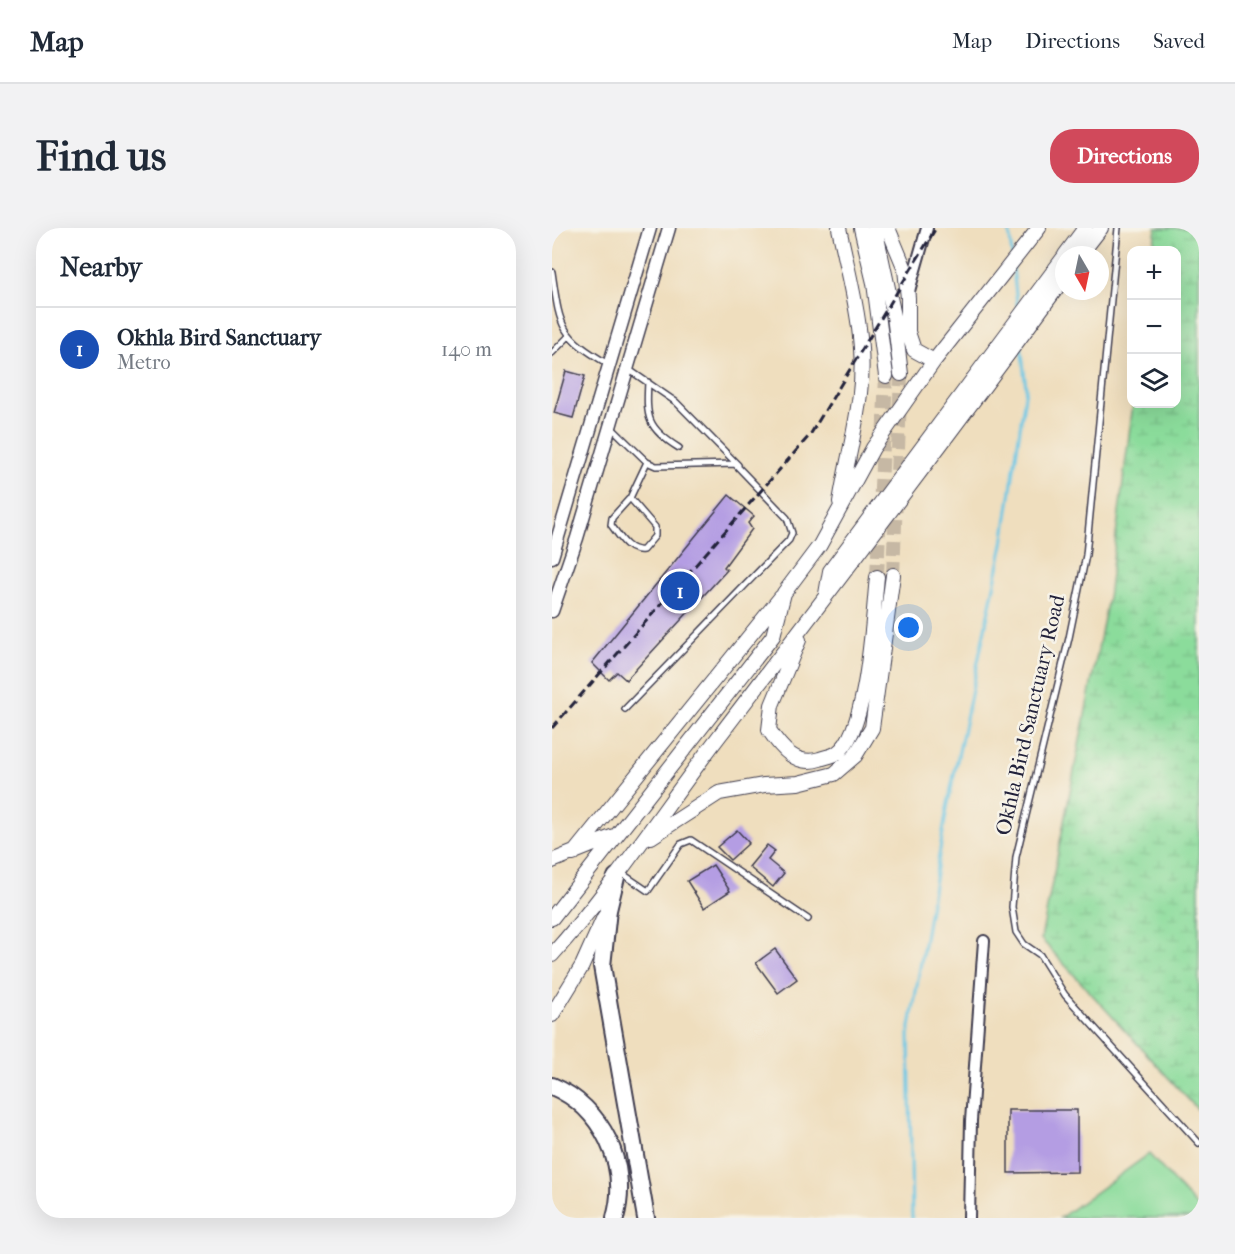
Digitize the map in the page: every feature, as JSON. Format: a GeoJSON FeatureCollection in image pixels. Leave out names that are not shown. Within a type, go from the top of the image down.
{"type":"FeatureCollection","features":[{"type":"Feature","properties":{"kind":"highway"},"geometry":{"type":"LineString","coordinates":[[618,875],[608,910],[602,966],[646,1218]]}},
{"type":"Feature","properties":{"kind":"highway"},"geometry":{"type":"LineString","coordinates":[[552,1086],[586,1108],[609,1143],[619,1186],[615,1218]]}},
{"type":"Feature","properties":{"kind":"main road"},"geometry":{"type":"LineString","coordinates":[[838,513],[860,393],[861,374],[858,321],[839,228]]}},
{"type":"Feature","properties":{"kind":"main road"},"geometry":{"type":"LineString","coordinates":[[861,228],[874,283],[886,376]]}},
{"type":"Feature","properties":{"kind":"main road"},"geometry":{"type":"LineString","coordinates":[[875,228],[894,316],[901,374]]}},
{"type":"Feature","properties":{"kind":"main road"},"geometry":{"type":"LineString","coordinates":[[888,228],[905,269],[908,293],[908,332],[914,350],[934,361]]}},
{"type":"Feature","properties":{"kind":"main road"},"geometry":{"type":"LineString","coordinates":[[573,854],[784,593],[820,545],[873,448],[934,361],[1039,228]]}},
{"type":"Feature","properties":{"kind":"main road"},"geometry":{"type":"LineString","coordinates":[[1081,246],[1085,228]]}},
{"type":"Feature","properties":{"kind":"main road"},"geometry":{"type":"LineString","coordinates":[[1082,246],[1101,228]]}},
{"type":"Feature","properties":{"kind":"main road"},"geometry":{"type":"LineString","coordinates":[[826,597],[830,571],[1055,269]]}},
{"type":"Feature","properties":{"kind":"main road"},"geometry":{"type":"LineString","coordinates":[[556,951],[644,841],[716,740],[953,430],[1055,290]]}},
{"type":"Feature","properties":{"kind":"main road"},"geometry":{"type":"LineString","coordinates":[[644,841],[719,793],[764,785],[798,783],[834,774],[855,756],[872,728],[892,575]]}},
{"type":"Feature","properties":{"kind":"main road"},"geometry":{"type":"LineString","coordinates":[[805,624],[772,705],[769,730],[786,754],[812,762],[838,753],[849,739],[863,701],[877,577]]}},
{"type":"Feature","properties":{"kind":"main road"},"geometry":{"type":"LineString","coordinates":[[552,918],[773,636],[784,593]]}},
{"type":"Feature","properties":{"kind":"main road"},"geometry":{"type":"LineString","coordinates":[[552,861],[616,835]]}},
{"type":"Feature","properties":{"kind":"main road"},"geometry":{"type":"LineString","coordinates":[[552,1015],[582,966],[608,910]]}},
{"type":"Feature","properties":{"kind":"street"},"geometry":{"type":"LineString","coordinates":[[552,557],[650,228]]}},
{"type":"Feature","properties":{"kind":"street"},"geometry":{"type":"LineString","coordinates":[[552,611],[669,228]]}},
{"type":"Feature","properties":{"kind":"street"},"geometry":{"type":"LineString","coordinates":[[908,293],[927,228]]}},
{"type":"Feature","properties":{"kind":"street"},"geometry":{"type":"LineString","coordinates":[[969,1218],[971,1121],[984,941]]}},
{"type":"Feature","properties":{"kind":"lane","name":"Okhla Bird Sanctuary Road"},"geometry":{"type":"LineString","coordinates":[[1118,228],[1086,555],[1070,638],[1016,857],[1011,907],[1016,932],[1024,944],[1040,955],[1065,995],[1199,1143]]}},
{"type":"Feature","properties":{"kind":"lane"},"geometry":{"type":"LineString","coordinates":[[552,272],[558,312],[569,336],[578,346],[610,365]]}},
{"type":"Feature","properties":{"kind":"lane"},"geometry":{"type":"LineString","coordinates":[[552,353],[569,336]]}},
{"type":"Feature","properties":{"kind":"lane"},"geometry":{"type":"LineString","coordinates":[[625,709],[789,540],[792,533],[787,518],[676,402],[627,368]]}},
{"type":"Feature","properties":{"kind":"lane"},"geometry":{"type":"LineString","coordinates":[[648,382],[649,421],[659,436],[679,448]]}},
{"type":"Feature","properties":{"kind":"lane"},"geometry":{"type":"LineString","coordinates":[[609,426],[647,462],[663,466],[729,462],[739,466]]}},
{"type":"Feature","properties":{"kind":"lane"},"geometry":{"type":"LineString","coordinates":[[630,498],[655,527],[655,536],[643,550],[636,551],[628,546],[611,525],[612,518],[630,498],[647,462]]}},
{"type":"Feature","properties":{"kind":"lane"},"geometry":{"type":"LineString","coordinates":[[618,875],[644,891],[648,891],[681,844],[691,840],[808,920]]}},
{"type":"Feature","properties":{"kind":"green space"},"geometry":{"type":"Polygon","coordinates":[[[1156,228],[1199,228],[1199,1111],[1041,939],[1108,598],[1132,408],[1181,408],[1181,246],[1154,246],[1156,228]]]}},
{"type":"Feature","properties":{"kind":"green space"},"geometry":{"type":"Polygon","coordinates":[[[1149,1154],[1199,1209],[1199,1218],[1060,1218],[1149,1154]]]}},
{"type":"Feature","properties":{"kind":"building"},"geometry":{"type":"Polygon","coordinates":[[[566,371],[585,376],[573,418],[554,413],[566,371]]]}},
{"type":"Feature","properties":{"kind":"building"},"geometry":{"type":"Polygon","coordinates":[[[729,495],[754,516],[748,523],[752,529],[724,567],[727,570],[626,680],[617,672],[609,680],[592,663],[729,495]]]}},
{"type":"Feature","properties":{"kind":"building"},"geometry":{"type":"Polygon","coordinates":[[[737,830],[749,843],[730,860],[717,847],[737,830]]]}},
{"type":"Feature","properties":{"kind":"building"},"geometry":{"type":"Polygon","coordinates":[[[767,845],[775,851],[768,860],[784,873],[773,887],[749,867],[767,845]]]}},
{"type":"Feature","properties":{"kind":"building"},"geometry":{"type":"Polygon","coordinates":[[[713,865],[730,891],[704,908],[687,881],[713,865]]]}},
{"type":"Feature","properties":{"kind":"building"},"geometry":{"type":"Polygon","coordinates":[[[775,949],[797,979],[778,993],[756,963],[775,949]]]}},
{"type":"Feature","properties":{"kind":"building"},"geometry":{"type":"Polygon","coordinates":[[[1008,1110],[1077,1110],[1077,1172],[1008,1173],[1008,1110]]]}},
{"type":"Feature","properties":{"kind":"waterway"},"geometry":{"type":"LineString","coordinates":[[1009,228],[1012,256]]}},
{"type":"Feature","properties":{"kind":"waterway"},"geometry":{"type":"LineString","coordinates":[[1013,268],[1018,312]]}},
{"type":"Feature","properties":{"kind":"waterway"},"geometry":{"type":"LineString","coordinates":[[912,1218],[909,1033],[947,808],[1003,544],[1026,388],[1021,346]]}},
{"type":"Feature","properties":{"kind":"tunnel"},"geometry":{"type":"LineString","coordinates":[[893,575],[901,374]]}},
{"type":"Feature","properties":{"kind":"tunnel"},"geometry":{"type":"LineString","coordinates":[[877,577],[886,376]]}},
{"type":"Feature","properties":{"kind":"railway"},"geometry":{"type":"LineString","coordinates":[[552,728],[810,435],[936,228]]}},
{"type":"Feature","properties":{"kind":"place","name":"Okhla Bird Sanctuary"},"geometry":{"type":"Point","coordinates":[680,591]}}]}
